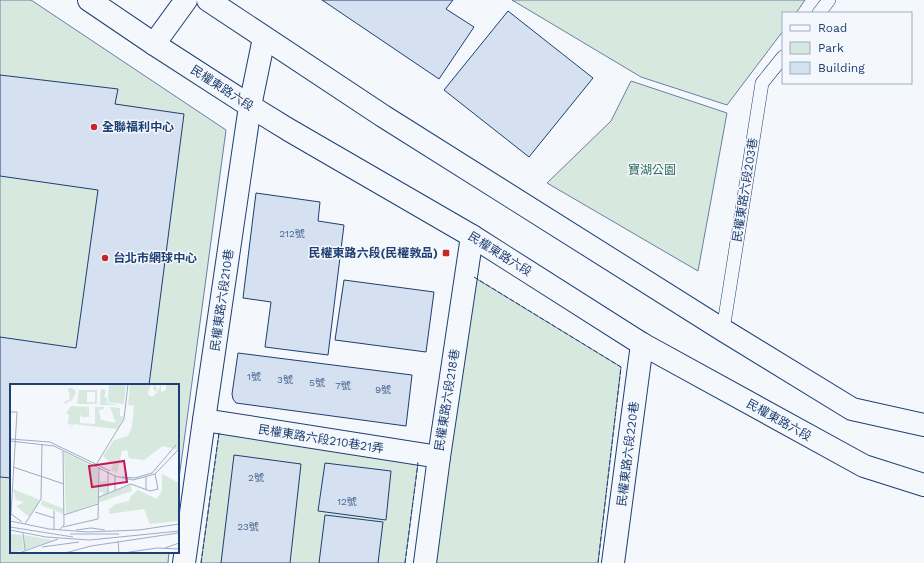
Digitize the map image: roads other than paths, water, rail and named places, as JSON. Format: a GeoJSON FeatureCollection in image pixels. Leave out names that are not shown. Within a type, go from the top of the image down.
{"type":"FeatureCollection","features":[{"type":"Feature","properties":{"kind":"main road","name":"民權東路六段"},"geometry":{"type":"LineString","coordinates":[[89,0],[250,106],[472,236],[642,344],[864,466],[924,485]]}},
{"type":"Feature","properties":{"kind":"main road"},"geometry":{"type":"LineString","coordinates":[[154,44],[186,0]]}},
{"type":"Feature","properties":{"kind":"main road"},"geometry":{"type":"LineString","coordinates":[[208,0],[383,116],[723,330],[852,409],[924,425]]}},
{"type":"Feature","properties":{"kind":"main road","name":"民權東路六段210巷"},"geometry":{"type":"LineString","coordinates":[[184,563],[250,106],[264,38]]}},
{"type":"Feature","properties":{"kind":"main road","name":"民權東路六段218巷"},"geometry":{"type":"LineString","coordinates":[[425,563],[439,457],[472,236]]}},
{"type":"Feature","properties":{"kind":"main road","name":"民權東路六段220巷"},"geometry":{"type":"LineString","coordinates":[[613,563],[642,344]]}},
{"type":"Feature","properties":{"kind":"main road","name":"民權東路六段210巷21弄"},"geometry":{"type":"LineString","coordinates":[[204,420],[439,457]]}},
{"type":"Feature","properties":{"kind":"lane"},"geometry":{"type":"LineString","coordinates":[[820,12],[829,0]]}},
{"type":"Feature","properties":{"kind":"lane","name":"民權東路六段203巷"},"geometry":{"type":"LineString","coordinates":[[723,330],[762,83],[782,58]]}},
{"type":"Feature","properties":{"kind":"place","name":"全聯福利中心"},"geometry":{"type":"Point","coordinates":[94,127]}},
{"type":"Feature","properties":{"kind":"place","name":"民權東路六段(民權敦品)"},"geometry":{"type":"Point","coordinates":[446,253]}},
{"type":"Feature","properties":{"kind":"place","name":"台北市網球中心"},"geometry":{"type":"Point","coordinates":[105,258]}},
{"type":"Feature","properties":{"kind":"park label","name":"寶湖公園"},"geometry":{"type":"Point","coordinates":[652,170]}}]}
